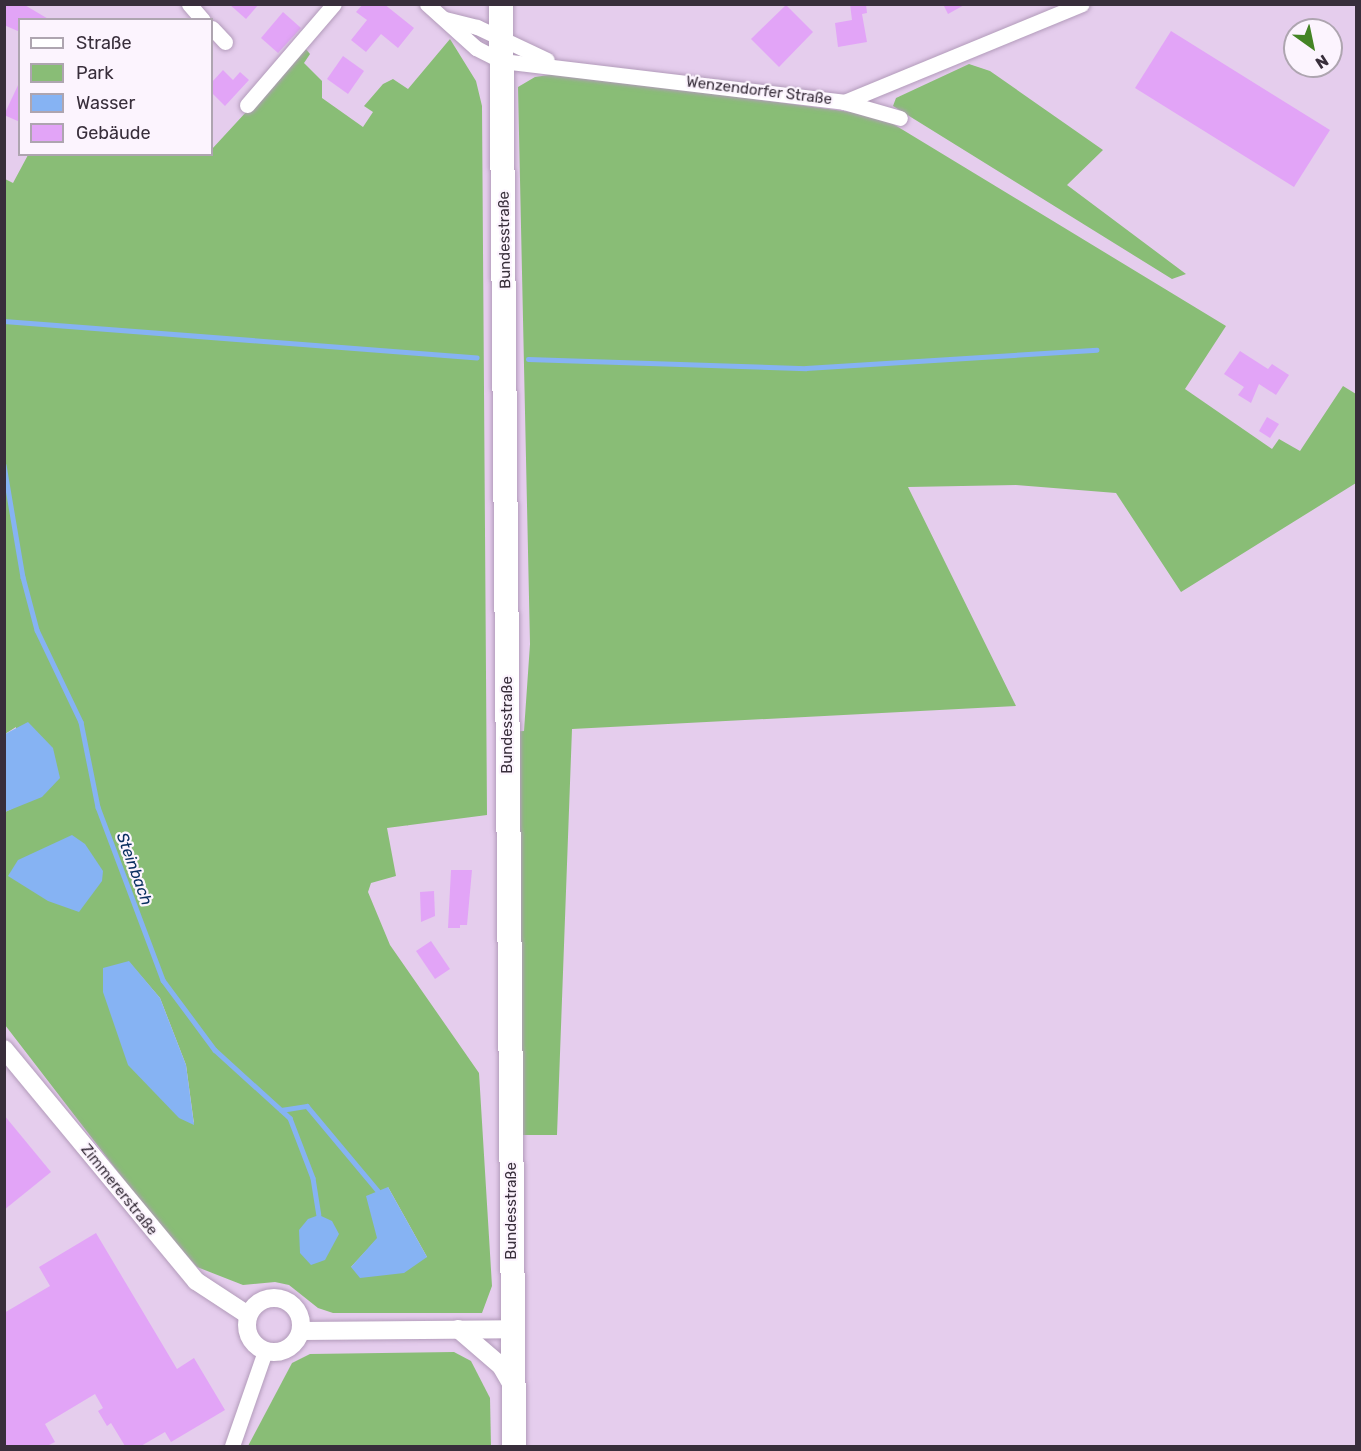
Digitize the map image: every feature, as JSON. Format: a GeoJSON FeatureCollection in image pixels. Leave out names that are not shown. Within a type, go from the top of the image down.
{"type":"FeatureCollection","features":[{"type":"Feature","properties":{"kind":"main road","name":"Bundesstraße"},"geometry":{"type":"LineString","coordinates":[[501,4],[514,1446]]}},
{"type":"Feature","properties":{"kind":"street"},"geometry":{"type":"LineString","coordinates":[[189,4],[201,18]]}},
{"type":"Feature","properties":{"kind":"street"},"geometry":{"type":"LineString","coordinates":[[247,105],[334,4]]}},
{"type":"Feature","properties":{"kind":"street"},"geometry":{"type":"LineString","coordinates":[[427,4],[476,48],[502,51]]}},
{"type":"Feature","properties":{"kind":"street","name":"Wenzendorfer Straße"},"geometry":{"type":"LineString","coordinates":[[502,51],[561,65],[844,102],[1082,4]]}},
{"type":"Feature","properties":{"kind":"street"},"geometry":{"type":"LineString","coordinates":[[213,29],[225,42]]}},
{"type":"Feature","properties":{"kind":"street"},"geometry":{"type":"LineString","coordinates":[[844,102],[900,118]]}},
{"type":"Feature","properties":{"kind":"street","name":"Zimmererstraße"},"geometry":{"type":"LineString","coordinates":[[4,1049],[189,1274],[221,1300],[248,1315]]}},
{"type":"Feature","properties":{"kind":"street"},"geometry":{"type":"LineString","coordinates":[[301,1331],[297,1310],[281,1298],[261,1300],[248,1315],[249,1337],[266,1351],[287,1348],[301,1331],[513,1329]]}},
{"type":"Feature","properties":{"kind":"street"},"geometry":{"type":"LineString","coordinates":[[458,1329],[494,1359],[513,1387]]}},
{"type":"Feature","properties":{"kind":"street"},"geometry":{"type":"LineString","coordinates":[[232,1446],[266,1351]]}},
{"type":"Feature","properties":{"kind":"green space"},"geometry":{"type":"Polygon","coordinates":[[[450,39],[476,81],[482,106],[487,815],[387,828],[396,876],[371,883],[368,892],[390,945],[479,1073],[492,1286],[482,1313],[333,1313],[318,1308],[289,1285],[275,1282],[243,1285],[197,1267],[155,1220],[5,1025],[5,812],[17,806],[16,727],[5,734],[5,179],[13,183],[27,156],[213,156],[213,148],[305,48],[310,54],[304,63],[322,81],[322,98],[363,127],[373,112],[364,106],[383,84],[393,79],[408,89],[450,39]],[[129,962],[194,1124],[186,1065],[160,998],[129,962]],[[388,1187],[378,1238],[351,1267],[427,1257],[388,1187]]]}},
{"type":"Feature","properties":{"kind":"green space"},"geometry":{"type":"Polygon","coordinates":[[[969,64],[990,71],[1103,150],[1067,185],[1186,274],[1172,279],[893,106],[896,98],[969,64]]]}},
{"type":"Feature","properties":{"kind":"green space"},"geometry":{"type":"Polygon","coordinates":[[[562,73],[880,116],[1226,326],[1185,389],[1272,449],[1279,439],[1300,451],[1343,386],[1356,394],[1356,483],[1181,592],[1116,493],[1016,485],[908,487],[1016,706],[572,729],[557,1135],[511,1135],[508,732],[524,731],[530,644],[518,87],[535,77],[562,73]]]}},
{"type":"Feature","properties":{"kind":"green space"},"geometry":{"type":"Polygon","coordinates":[[[454,1352],[471,1361],[490,1398],[491,1446],[248,1446],[292,1363],[310,1354],[454,1352]]]}},
{"type":"Feature","properties":{"kind":"water"},"geometry":{"type":"Polygon","coordinates":[[[28,722],[53,748],[60,778],[42,797],[5,812],[5,734],[28,722]]]}},
{"type":"Feature","properties":{"kind":"water"},"geometry":{"type":"Polygon","coordinates":[[[72,835],[85,844],[103,871],[102,881],[79,912],[48,901],[8,876],[18,860],[72,835]]]}},
{"type":"Feature","properties":{"kind":"water"},"geometry":{"type":"Polygon","coordinates":[[[129,961],[160,998],[186,1065],[194,1125],[179,1118],[128,1065],[103,992],[103,968],[129,961]]]}},
{"type":"Feature","properties":{"kind":"water"},"geometry":{"type":"Polygon","coordinates":[[[388,1187],[427,1257],[404,1273],[360,1278],[351,1267],[377,1238],[366,1196],[388,1187]]]}},
{"type":"Feature","properties":{"kind":"water"},"geometry":{"type":"Polygon","coordinates":[[[319,1215],[332,1221],[339,1234],[325,1260],[311,1265],[300,1253],[299,1230],[308,1219],[319,1215]]]}},
{"type":"Feature","properties":{"kind":"building"},"geometry":{"type":"Polygon","coordinates":[[[4,4],[23,4],[47,18],[18,18],[18,31],[4,25],[4,4]]]}},
{"type":"Feature","properties":{"kind":"building"},"geometry":{"type":"Polygon","coordinates":[[[229,4],[259,4],[246,19],[229,4]]]}},
{"type":"Feature","properties":{"kind":"building"},"geometry":{"type":"Polygon","coordinates":[[[363,4],[384,4],[414,28],[398,48],[381,34],[366,52],[351,40],[367,20],[356,12],[363,4]]]}},
{"type":"Feature","properties":{"kind":"building"},"geometry":{"type":"Polygon","coordinates":[[[850,4],[866,4],[867,13],[862,14],[867,42],[838,47],[835,23],[852,20],[850,4]]]}},
{"type":"Feature","properties":{"kind":"building"},"geometry":{"type":"Polygon","coordinates":[[[943,4],[966,4],[948,14],[943,4]]]}},
{"type":"Feature","properties":{"kind":"building"},"geometry":{"type":"Polygon","coordinates":[[[786,5],[813,32],[779,67],[751,39],[786,5]]]}},
{"type":"Feature","properties":{"kind":"building"},"geometry":{"type":"Polygon","coordinates":[[[283,12],[301,28],[278,53],[261,38],[283,12]]]}},
{"type":"Feature","properties":{"kind":"building"},"geometry":{"type":"Polygon","coordinates":[[[1171,31],[1330,130],[1294,187],[1135,88],[1171,31]]]}},
{"type":"Feature","properties":{"kind":"building"},"geometry":{"type":"Polygon","coordinates":[[[343,56],[364,71],[348,94],[327,79],[343,56]]]}},
{"type":"Feature","properties":{"kind":"building"},"geometry":{"type":"Polygon","coordinates":[[[223,70],[233,80],[240,72],[249,80],[225,106],[213,94],[213,81],[223,70]]]}},
{"type":"Feature","properties":{"kind":"building"},"geometry":{"type":"Polygon","coordinates":[[[18,85],[18,121],[4,115],[18,85]]]}},
{"type":"Feature","properties":{"kind":"building"},"geometry":{"type":"Polygon","coordinates":[[[1240,351],[1268,369],[1272,364],[1289,375],[1276,395],[1259,384],[1251,403],[1238,395],[1244,387],[1224,374],[1240,351]]]}},
{"type":"Feature","properties":{"kind":"building"},"geometry":{"type":"Polygon","coordinates":[[[1267,417],[1279,424],[1270,438],[1259,431],[1267,417]]]}},
{"type":"Feature","properties":{"kind":"building"},"geometry":{"type":"Polygon","coordinates":[[[451,870],[472,870],[467,925],[460,925],[460,928],[448,928],[451,870]]]}},
{"type":"Feature","properties":{"kind":"building"},"geometry":{"type":"Polygon","coordinates":[[[434,891],[435,916],[421,922],[420,892],[434,891]]]}},
{"type":"Feature","properties":{"kind":"building"},"geometry":{"type":"Polygon","coordinates":[[[431,941],[450,969],[435,979],[416,951],[431,941]]]}},
{"type":"Feature","properties":{"kind":"building"},"geometry":{"type":"Polygon","coordinates":[[[4,1115],[51,1172],[4,1210],[4,1115]]]}},
{"type":"Feature","properties":{"kind":"building"},"geometry":{"type":"Polygon","coordinates":[[[96,1233],[177,1369],[194,1358],[225,1410],[171,1442],[165,1432],[141,1446],[125,1446],[111,1423],[107,1426],[98,1411],[103,1408],[95,1394],[45,1424],[55,1442],[47,1446],[4,1446],[4,1313],[50,1286],[39,1267],[96,1233]]]}},
{"type":"Feature","properties":{"kind":"waterway"},"geometry":{"type":"LineString","coordinates":[[4,321],[477,357]]}},
{"type":"Feature","properties":{"kind":"waterway"},"geometry":{"type":"LineString","coordinates":[[528,359],[806,368],[1096,350]]}},
{"type":"Feature","properties":{"kind":"waterway","name":"Steinbach"},"geometry":{"type":"LineString","coordinates":[[4,465],[23,577],[37,630],[81,722],[98,807],[163,980],[215,1050],[290,1118],[313,1178],[319,1215]]}},
{"type":"Feature","properties":{"kind":"waterway","name":"Steinbach"},"geometry":{"type":"LineString","coordinates":[[281,1110],[307,1106],[378,1191]]}}]}
